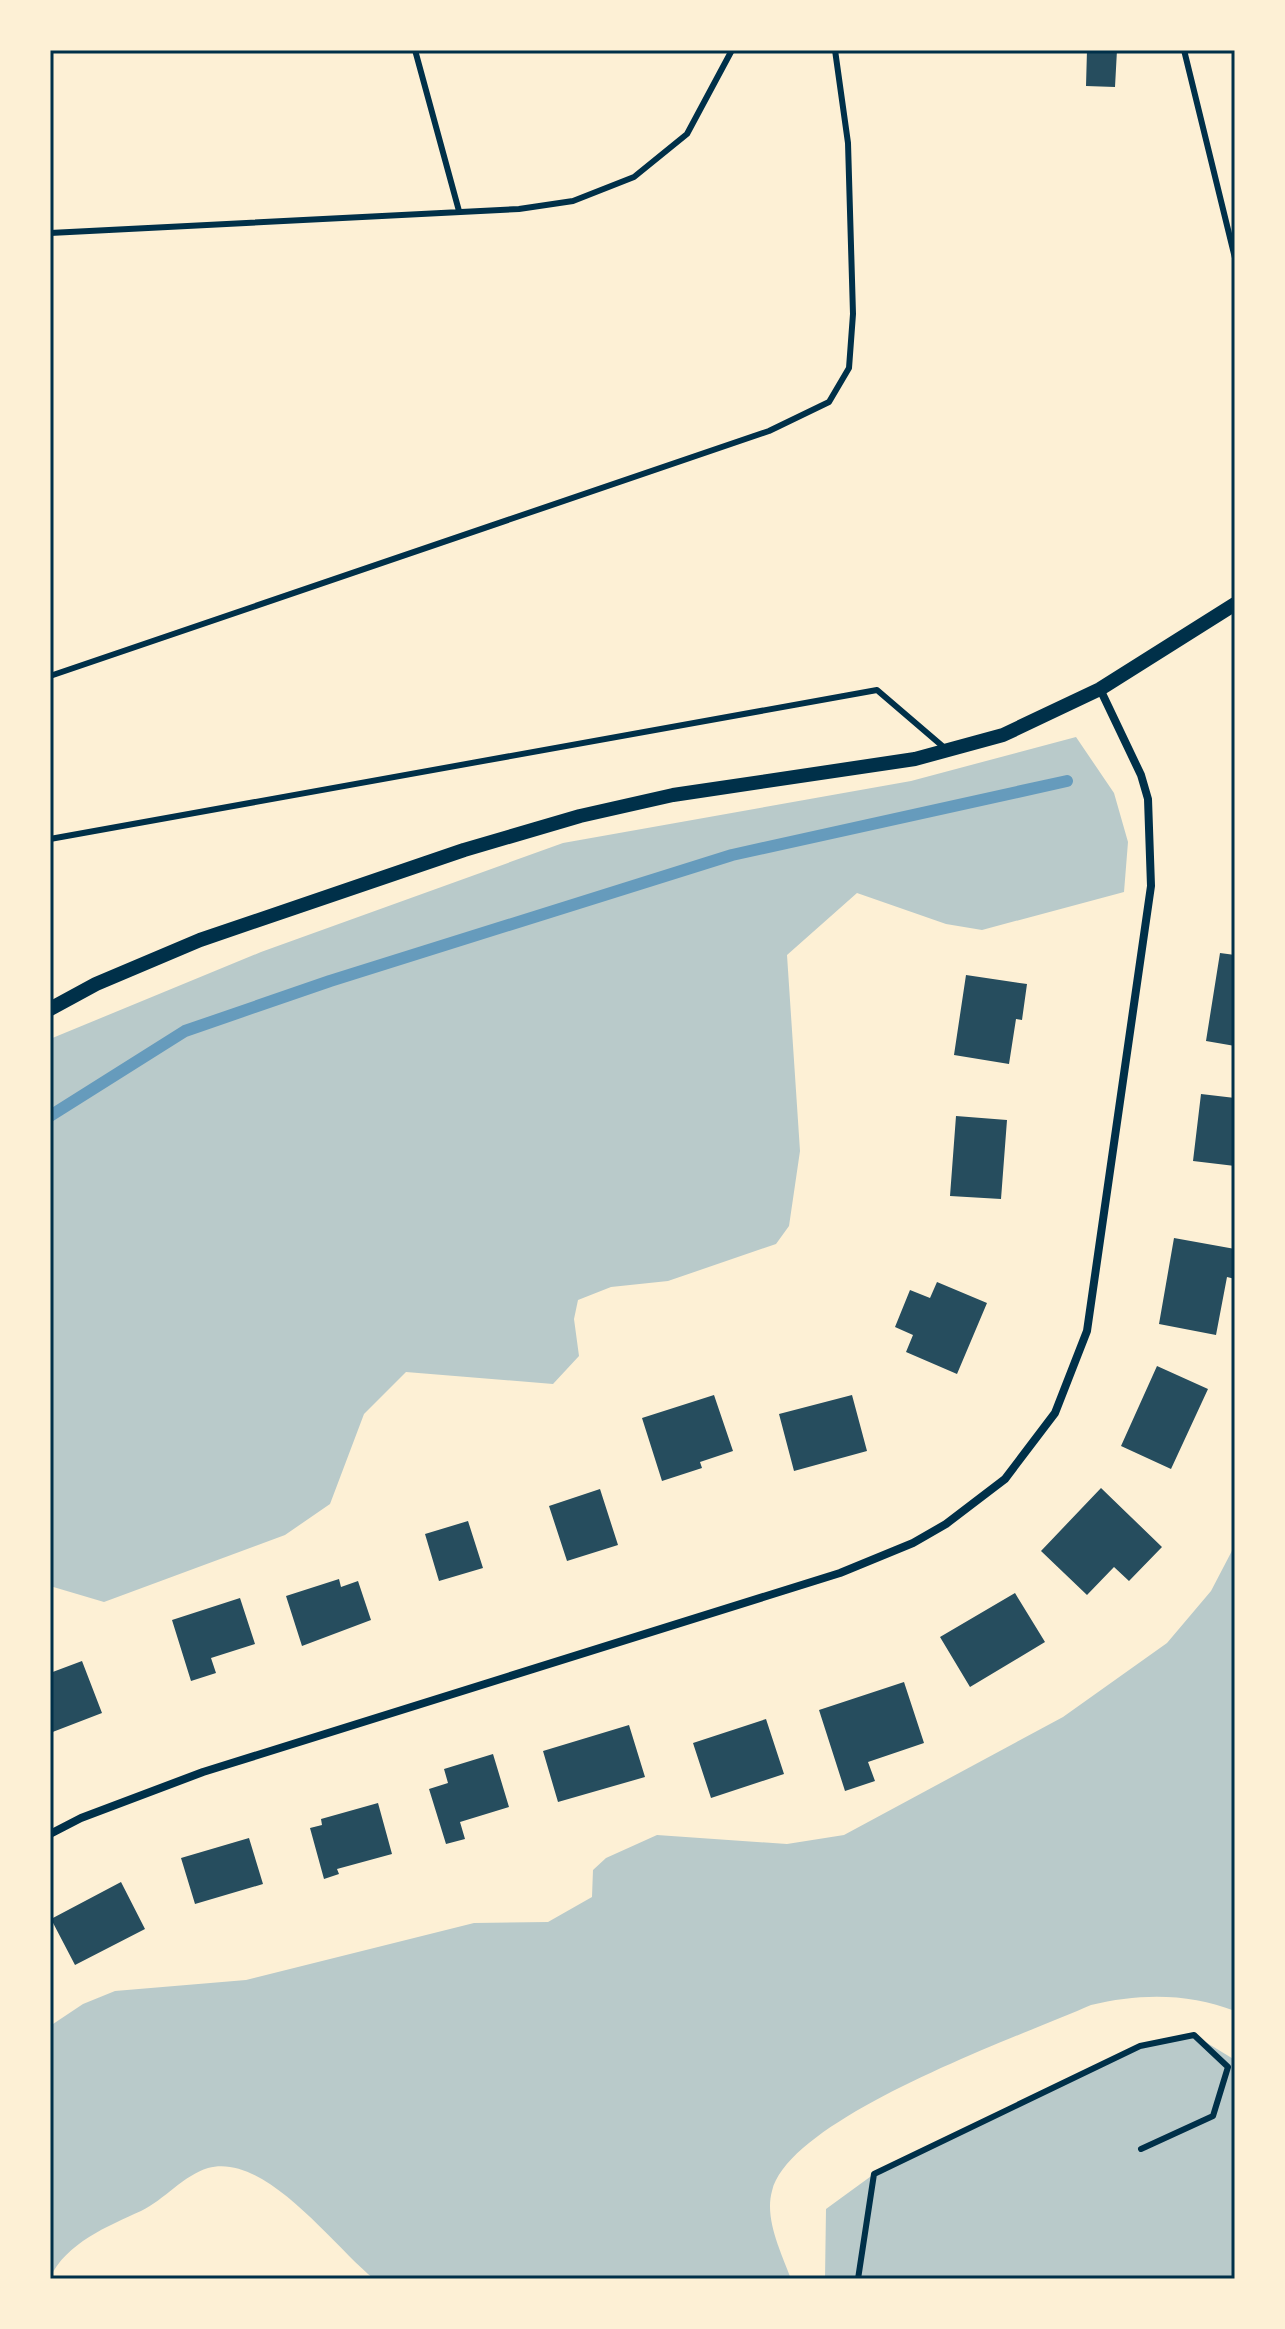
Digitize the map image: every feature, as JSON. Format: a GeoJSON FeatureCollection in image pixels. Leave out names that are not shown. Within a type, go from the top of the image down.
{"type":"FeatureCollection","features":[{"type":"Feature","properties":{"kind":"street"},"geometry":{"type":"LineString","coordinates":[[50,1009],[96,984],[200,940],[464,850],[580,816],[673,795],[868,767],[949,751],[1003,735],[1100,689],[1235,604]]}},
{"type":"Feature","properties":{"kind":"street"},"geometry":{"type":"LineString","coordinates":[[50,1834],[81,1818],[203,1772],[840,1573],[913,1543],[946,1524],[1005,1479],[1055,1413],[1087,1331],[1151,886],[1148,799],[1141,775],[1100,689]]}},
{"type":"Feature","properties":{"kind":"lane"},"geometry":{"type":"LineString","coordinates":[[415,50],[459,211]]}},
{"type":"Feature","properties":{"kind":"lane"},"geometry":{"type":"LineString","coordinates":[[50,233],[459,211],[573,201],[634,177],[687,134],[732,50]]}},
{"type":"Feature","properties":{"kind":"lane"},"geometry":{"type":"LineString","coordinates":[[50,676],[769,431],[829,402],[849,368],[853,314],[848,143],[835,50]]}},
{"type":"Feature","properties":{"kind":"lane"},"geometry":{"type":"LineString","coordinates":[[1184,50],[1235,258]]}},
{"type":"Feature","properties":{"kind":"lane"},"geometry":{"type":"LineString","coordinates":[[50,839],[877,690],[949,751]]}},
{"type":"Feature","properties":{"kind":"lane"},"geometry":{"type":"LineString","coordinates":[[858,2279],[874,2174],[1140,2046],[1194,2035],[1228,2067],[1213,2116],[1141,2149]]}},
{"type":"Feature","properties":{"kind":"shaded area"},"geometry":{"type":"Polygon","coordinates":[[[1076,737],[1114,793],[1128,842],[1124,892],[982,930],[946,924],[857,893],[787,955],[800,1151],[789,1226],[776,1244],[668,1281],[611,1287],[578,1300],[574,1319],[579,1356],[553,1384],[406,1372],[364,1414],[330,1504],[285,1535],[104,1602],[50,1586],[50,1039],[261,952],[563,843],[911,781],[1076,737]]]}},
{"type":"Feature","properties":{"kind":"shaded area"},"geometry":{"type":"Polygon","coordinates":[[[1235,1545],[1235,2011],[1200,2001],[1164,1997],[1127,1998],[1091,2005],[964,2058],[863,2107],[820,2135],[788,2163],[772,2191],[772,2225],[791,2279],[374,2279],[275,2187],[252,2174],[230,2167],[199,2171],[149,2206],[89,2237],[66,2255],[50,2278],[50,2026],[83,2004],[115,1991],[246,1980],[474,1923],[548,1922],[592,1897],[593,1870],[606,1858],[657,1835],[787,1844],[844,1835],[1063,1717],[1167,1643],[1211,1591],[1235,1545]]]}},
{"type":"Feature","properties":{"kind":"shaded area"},"geometry":{"type":"Polygon","coordinates":[[[1194,2035],[1235,2060],[1235,2279],[825,2279],[826,2209],[874,2174],[1140,2046],[1194,2035]]]}},
{"type":"Feature","properties":{"kind":"building"},"geometry":{"type":"Polygon","coordinates":[[[1087,50],[1117,50],[1115,87],[1086,86],[1087,50]]]}},
{"type":"Feature","properties":{"kind":"building"},"geometry":{"type":"Polygon","coordinates":[[[1220,953],[1235,955],[1235,1046],[1206,1041],[1220,953]]]}},
{"type":"Feature","properties":{"kind":"building"},"geometry":{"type":"Polygon","coordinates":[[[966,975],[1027,984],[1022,1020],[1016,1019],[1009,1064],[954,1055],[966,975]]]}},
{"type":"Feature","properties":{"kind":"building"},"geometry":{"type":"Polygon","coordinates":[[[1201,1094],[1235,1098],[1235,1166],[1193,1161],[1201,1094]]]}},
{"type":"Feature","properties":{"kind":"building"},"geometry":{"type":"Polygon","coordinates":[[[956,1116],[1007,1120],[1001,1199],[950,1196],[956,1116]]]}},
{"type":"Feature","properties":{"kind":"building"},"geometry":{"type":"Polygon","coordinates":[[[1174,1238],[1235,1249],[1235,1279],[1227,1277],[1216,1335],[1159,1324],[1174,1238]]]}},
{"type":"Feature","properties":{"kind":"building"},"geometry":{"type":"Polygon","coordinates":[[[937,1282],[987,1303],[957,1374],[906,1352],[913,1335],[895,1327],[910,1290],[930,1298],[937,1282]]]}},
{"type":"Feature","properties":{"kind":"building"},"geometry":{"type":"Polygon","coordinates":[[[1157,1366],[1208,1389],[1171,1469],[1121,1446],[1157,1366]]]}},
{"type":"Feature","properties":{"kind":"building"},"geometry":{"type":"Polygon","coordinates":[[[714,1395],[733,1451],[700,1462],[702,1468],[662,1481],[642,1418],[714,1395]]]}},
{"type":"Feature","properties":{"kind":"building"},"geometry":{"type":"Polygon","coordinates":[[[852,1395],[867,1451],[794,1471],[779,1414],[852,1395]]]}},
{"type":"Feature","properties":{"kind":"building"},"geometry":{"type":"Polygon","coordinates":[[[1101,1488],[1162,1547],[1129,1581],[1114,1567],[1087,1595],[1041,1551],[1101,1488]]]}},
{"type":"Feature","properties":{"kind":"building"},"geometry":{"type":"Polygon","coordinates":[[[600,1489],[618,1545],[567,1561],[549,1506],[600,1489]]]}},
{"type":"Feature","properties":{"kind":"building"},"geometry":{"type":"Polygon","coordinates":[[[468,1521],[483,1568],[439,1581],[425,1534],[468,1521]]]}},
{"type":"Feature","properties":{"kind":"building"},"geometry":{"type":"Polygon","coordinates":[[[339,1579],[341,1587],[358,1581],[371,1620],[302,1646],[286,1596],[339,1579]]]}},
{"type":"Feature","properties":{"kind":"building"},"geometry":{"type":"Polygon","coordinates":[[[1015,1593],[1045,1642],[970,1687],[940,1637],[1015,1593]]]}},
{"type":"Feature","properties":{"kind":"building"},"geometry":{"type":"Polygon","coordinates":[[[240,1598],[255,1644],[211,1658],[216,1673],[191,1681],[172,1620],[240,1598]]]}},
{"type":"Feature","properties":{"kind":"building"},"geometry":{"type":"Polygon","coordinates":[[[82,1661],[102,1713],[50,1733],[50,1673],[82,1661]]]}},
{"type":"Feature","properties":{"kind":"building"},"geometry":{"type":"Polygon","coordinates":[[[904,1682],[924,1743],[868,1762],[875,1781],[845,1791],[819,1710],[904,1682]]]}},
{"type":"Feature","properties":{"kind":"building"},"geometry":{"type":"Polygon","coordinates":[[[766,1719],[784,1774],[711,1798],[693,1743],[766,1719]]]}},
{"type":"Feature","properties":{"kind":"building"},"geometry":{"type":"Polygon","coordinates":[[[629,1725],[645,1777],[558,1802],[543,1751],[629,1725]]]}},
{"type":"Feature","properties":{"kind":"building"},"geometry":{"type":"Polygon","coordinates":[[[493,1754],[509,1807],[460,1822],[465,1839],[446,1844],[429,1789],[448,1783],[444,1769],[493,1754]]]}},
{"type":"Feature","properties":{"kind":"building"},"geometry":{"type":"Polygon","coordinates":[[[378,1803],[392,1854],[337,1869],[339,1874],[324,1879],[310,1828],[322,1825],[321,1819],[378,1803]]]}},
{"type":"Feature","properties":{"kind":"building"},"geometry":{"type":"Polygon","coordinates":[[[249,1838],[263,1884],[195,1904],[181,1858],[249,1838]]]}},
{"type":"Feature","properties":{"kind":"building"},"geometry":{"type":"Polygon","coordinates":[[[121,1882],[145,1929],[75,1965],[51,1919],[121,1882]]]}},
{"type":"Feature","properties":{"kind":"waterway"},"geometry":{"type":"LineString","coordinates":[[50,1116],[185,1031],[330,981],[732,855],[1067,781]]}}]}
